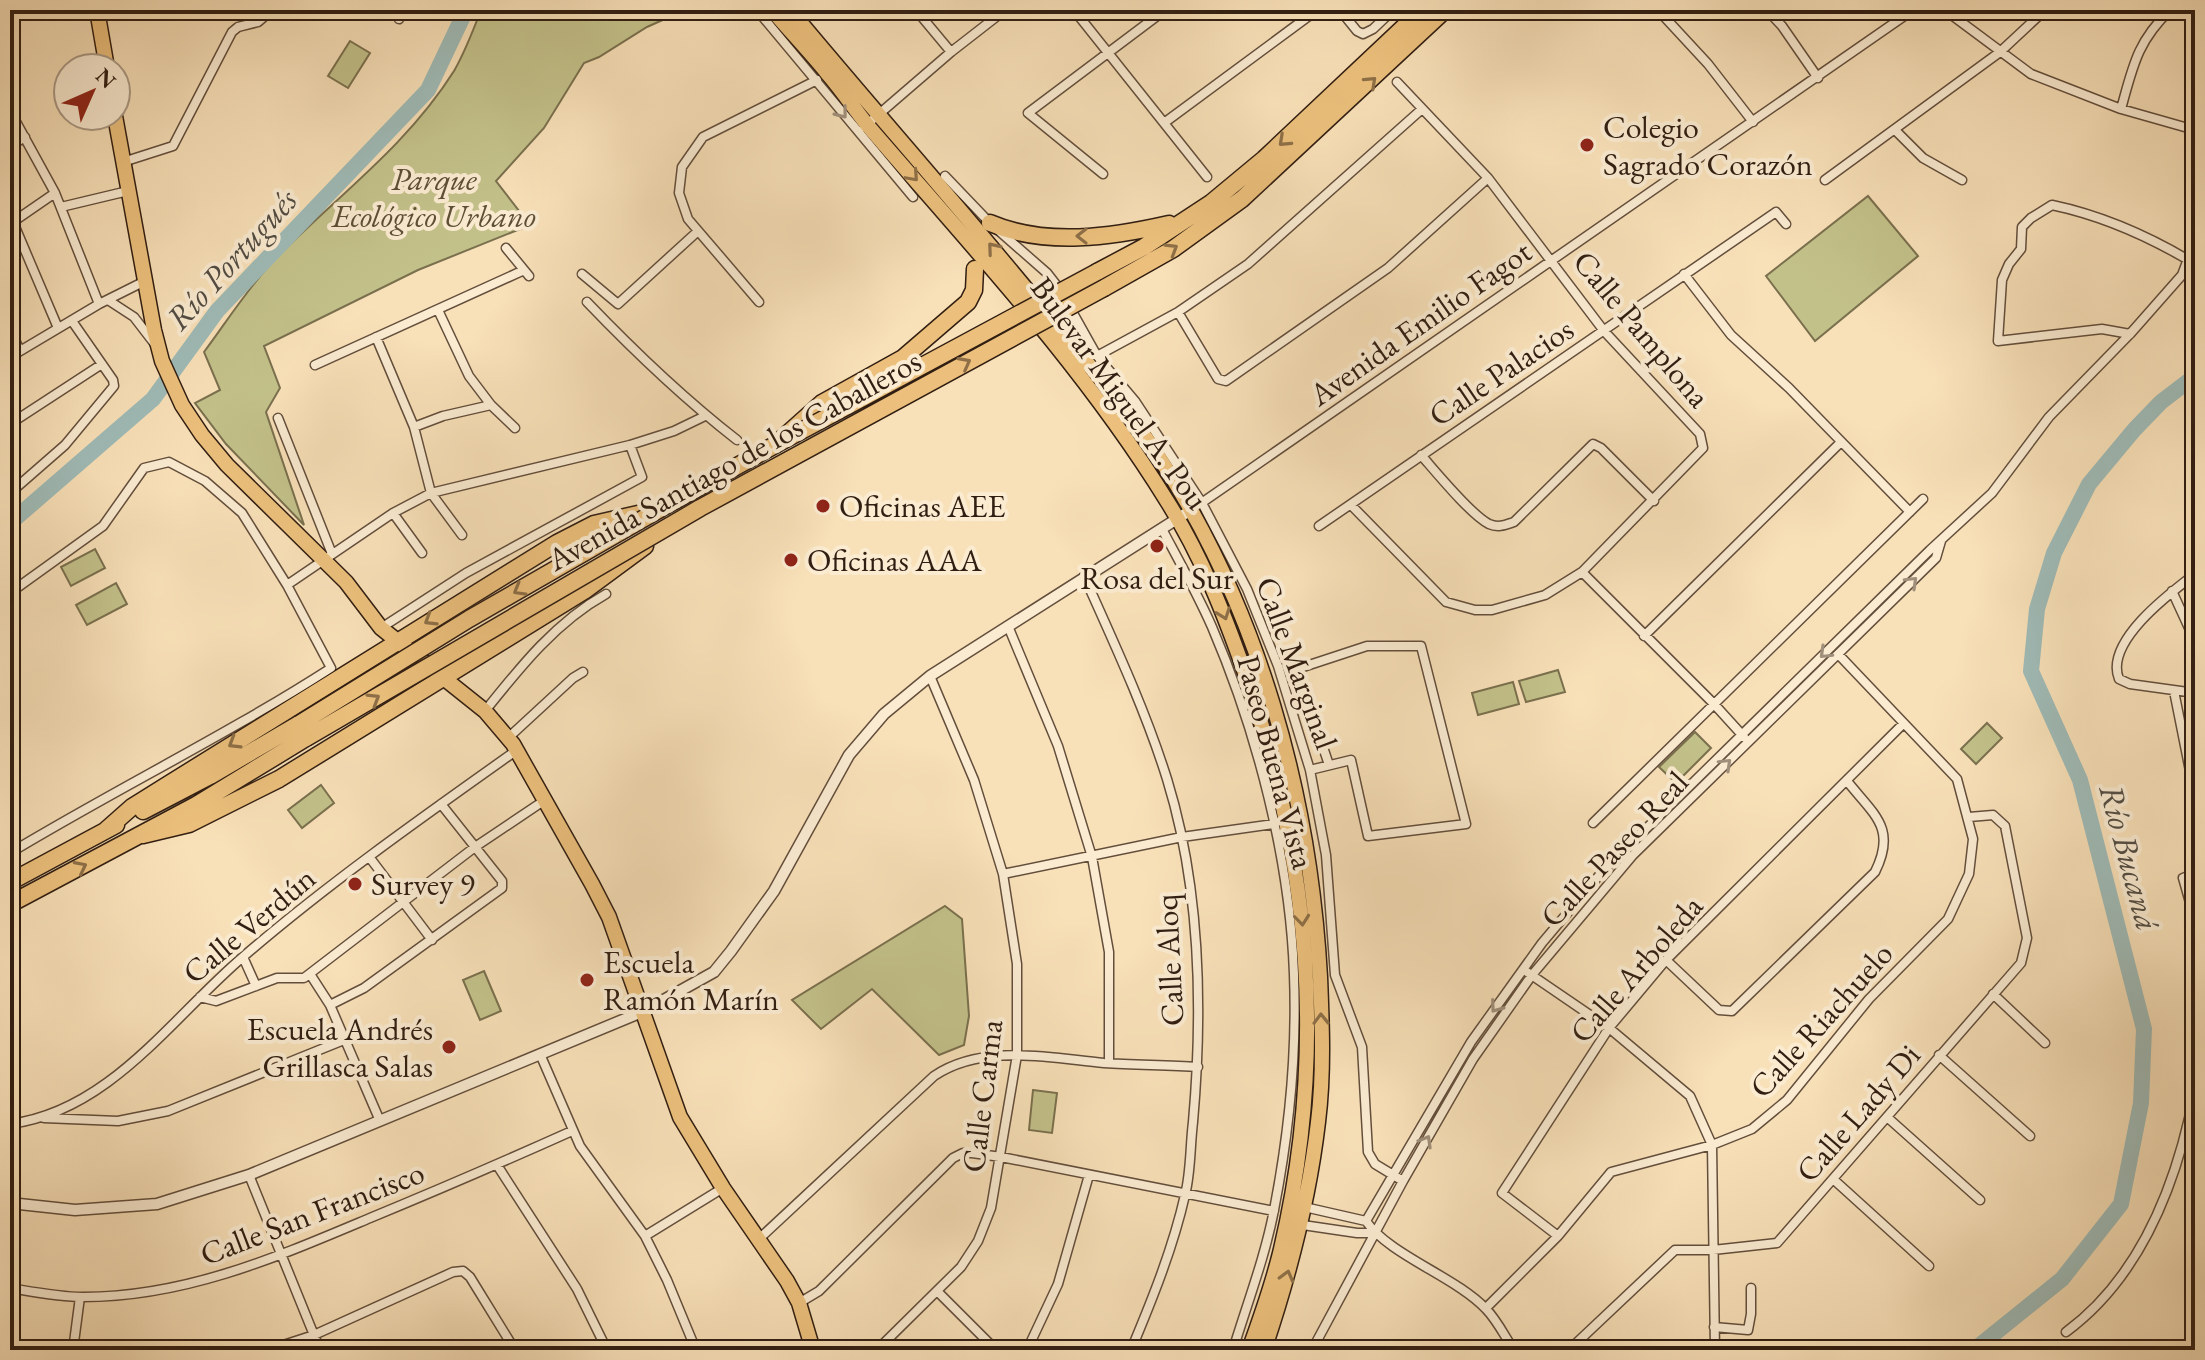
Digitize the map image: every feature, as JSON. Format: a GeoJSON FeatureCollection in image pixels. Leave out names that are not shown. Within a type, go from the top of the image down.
{"type":"FeatureCollection","features":[{"type":"Feature","properties":{"kind":"highway","name":"Avenida Santiago de los Caballeros"},"geometry":{"type":"LineString","coordinates":[[14,879],[303,731],[1101,280],[1187,220],[1264,159],[1422,10]]}},
{"type":"Feature","properties":{"kind":"highway","name":"Avenida Santiago de los Caballeros"},"geometry":{"type":"LineString","coordinates":[[13,903],[143,835],[469,619],[660,509],[775,445],[1101,280],[1173,249],[1242,199],[1445,10]]}},
{"type":"Feature","properties":{"kind":"highway"},"geometry":{"type":"LineString","coordinates":[[990,223],[1009,231],[1036,236],[1096,236],[1130,234],[1187,220]]}},
{"type":"Feature","properties":{"kind":"highway"},"geometry":{"type":"LineString","coordinates":[[775,445],[822,403],[903,358],[968,302],[974,290],[975,269]]}},
{"type":"Feature","properties":{"kind":"highway"},"geometry":{"type":"LineString","coordinates":[[106,830],[132,807],[513,569],[594,524],[660,509]]}},
{"type":"Feature","properties":{"kind":"highway"},"geometry":{"type":"LineString","coordinates":[[143,835],[189,824],[279,779],[620,566],[670,525]]}},
{"type":"Feature","properties":{"kind":"main road"},"geometry":{"type":"LineString","coordinates":[[97,10],[104,52]]}},
{"type":"Feature","properties":{"kind":"main road","name":"Bulevar Miguel A. Pou"},"geometry":{"type":"LineString","coordinates":[[772,10],[1010,289],[1117,426],[1191,511],[1260,717],[1285,809],[1293,850],[1304,950],[1307,1054],[1296,1206],[1284,1288],[1265,1349]]}},
{"type":"Feature","properties":{"kind":"main road","name":"Bulevar Miguel A. Pou"},"geometry":{"type":"LineString","coordinates":[[790,10],[867,124]]}},
{"type":"Feature","properties":{"kind":"main road"},"geometry":{"type":"LineString","coordinates":[[118,132],[145,281],[147,327],[182,405],[227,465],[327,556],[381,628],[485,711],[512,744],[546,799],[609,917],[680,1117],[799,1303],[813,1350]]}},
{"type":"Feature","properties":{"kind":"main road","name":"Bulevar Miguel A. Pou"},"geometry":{"type":"LineString","coordinates":[[1249,1350],[1293,1223]]}},
{"type":"Feature","properties":{"kind":"street"},"geometry":{"type":"LineString","coordinates":[[123,162],[173,146],[232,32],[238,27],[258,22],[272,10]]}},
{"type":"Feature","properties":{"kind":"street"},"geometry":{"type":"LineString","coordinates":[[757,10],[817,80],[867,124],[913,197]]}},
{"type":"Feature","properties":{"kind":"street"},"geometry":{"type":"LineString","coordinates":[[916,10],[951,52]]}},
{"type":"Feature","properties":{"kind":"street"},"geometry":{"type":"LineString","coordinates":[[867,124],[1005,10]]}},
{"type":"Feature","properties":{"kind":"street"},"geometry":{"type":"LineString","coordinates":[[1074,10],[1207,177]]}},
{"type":"Feature","properties":{"kind":"street"},"geometry":{"type":"LineString","coordinates":[[1103,174],[1028,113],[1165,10]]}},
{"type":"Feature","properties":{"kind":"street"},"geometry":{"type":"LineString","coordinates":[[1164,123],[1317,10]]}},
{"type":"Feature","properties":{"kind":"street"},"geometry":{"type":"LineString","coordinates":[[1340,10],[1363,34],[1393,10]]}},
{"type":"Feature","properties":{"kind":"street"},"geometry":{"type":"LineString","coordinates":[[1658,10],[1708,64],[1753,122]]}},
{"type":"Feature","properties":{"kind":"street"},"geometry":{"type":"LineString","coordinates":[[1767,10],[1818,78]]}},
{"type":"Feature","properties":{"kind":"street","name":"Avenida Emilio Fagot"},"geometry":{"type":"LineString","coordinates":[[1191,511],[1913,10]]}},
{"type":"Feature","properties":{"kind":"street"},"geometry":{"type":"LineString","coordinates":[[1945,10],[2031,74],[2121,109],[2195,130]]}},
{"type":"Feature","properties":{"kind":"street"},"geometry":{"type":"LineString","coordinates":[[1825,180],[2000,52],[2045,10]]}},
{"type":"Feature","properties":{"kind":"street"},"geometry":{"type":"LineString","coordinates":[[2121,109],[2136,56],[2151,29],[2170,10]]}},
{"type":"Feature","properties":{"kind":"street"},"geometry":{"type":"LineString","coordinates":[[759,302],[688,219],[679,193],[682,167],[703,137],[817,80]]}},
{"type":"Feature","properties":{"kind":"street","name":"Calle Pamplona"},"geometry":{"type":"LineString","coordinates":[[1351,505],[1442,599],[1459,607],[1484,611],[1545,595],[1582,572],[1701,452],[1703,440],[1604,331],[1488,178],[1397,82]]}},
{"type":"Feature","properties":{"kind":"street"},"geometry":{"type":"LineString","coordinates":[[1097,356],[1178,312],[1248,264],[1422,109]]}},
{"type":"Feature","properties":{"kind":"street"},"geometry":{"type":"LineString","coordinates":[[10,111],[55,193],[104,302],[147,327]]}},
{"type":"Feature","properties":{"kind":"street"},"geometry":{"type":"LineString","coordinates":[[1895,130],[1923,158],[1962,180]]}},
{"type":"Feature","properties":{"kind":"street"},"geometry":{"type":"LineString","coordinates":[[10,146],[25,137]]}},
{"type":"Feature","properties":{"kind":"street","name":"Calle Marginal"},"geometry":{"type":"LineString","coordinates":[[945,176],[990,223],[1047,273],[1062,292],[1097,356],[1135,401],[1191,511],[1247,589],[1278,666],[1310,770],[1326,855],[1335,975],[1362,1047],[1368,1152],[1375,1164],[1403,1181]]}},
{"type":"Feature","properties":{"kind":"street"},"geometry":{"type":"LineString","coordinates":[[1178,312],[1218,379],[1223,382],[1228,380],[1388,268],[1488,178]]}},
{"type":"Feature","properties":{"kind":"street"},"geometry":{"type":"LineString","coordinates":[[61,207],[128,191]]}},
{"type":"Feature","properties":{"kind":"street"},"geometry":{"type":"LineString","coordinates":[[55,193],[11,223],[58,328]]}},
{"type":"Feature","properties":{"kind":"street"},"geometry":{"type":"LineString","coordinates":[[2130,334],[2102,329],[1998,341],[2002,280],[2021,249],[2022,227],[2052,205],[2083,211],[2126,226],[2192,262]]}},
{"type":"Feature","properties":{"kind":"street","name":"Calle Palacios"},"geometry":{"type":"LineString","coordinates":[[1319,526],[1776,212],[1786,224]]}},
{"type":"Feature","properties":{"kind":"street"},"geometry":{"type":"LineString","coordinates":[[582,274],[618,304],[698,231]]}},
{"type":"Feature","properties":{"kind":"street"},"geometry":{"type":"LineString","coordinates":[[315,365],[525,273],[506,248]]}},
{"type":"Feature","properties":{"kind":"street","name":"Calle Paseo Real"},"geometry":{"type":"LineString","coordinates":[[1366,1221],[1471,1042],[1528,972],[1602,872],[1992,493],[2049,417],[2130,334],[2192,262]]}},
{"type":"Feature","properties":{"kind":"street"},"geometry":{"type":"LineString","coordinates":[[1684,274],[1731,335],[1789,388],[1910,512]]}},
{"type":"Feature","properties":{"kind":"street"},"geometry":{"type":"LineString","coordinates":[[10,357],[145,281]]}},
{"type":"Feature","properties":{"kind":"street"},"geometry":{"type":"LineString","coordinates":[[587,302],[631,348],[705,416],[737,440]]}},
{"type":"Feature","properties":{"kind":"street"},"geometry":{"type":"LineString","coordinates":[[438,310],[469,376],[491,405],[515,428]]}},
{"type":"Feature","properties":{"kind":"street"},"geometry":{"type":"LineString","coordinates":[[10,493],[65,445],[114,383],[72,321]]}},
{"type":"Feature","properties":{"kind":"street"},"geometry":{"type":"LineString","coordinates":[[10,331],[20,350]]}},
{"type":"Feature","properties":{"kind":"street"},"geometry":{"type":"LineString","coordinates":[[376,337],[414,427],[435,503],[462,535]]}},
{"type":"Feature","properties":{"kind":"street"},"geometry":{"type":"LineString","coordinates":[[10,424],[102,364]]}},
{"type":"Feature","properties":{"kind":"street"},"geometry":{"type":"LineString","coordinates":[[414,427],[443,416],[491,405]]}},
{"type":"Feature","properties":{"kind":"street"},"geometry":{"type":"LineString","coordinates":[[287,585],[393,513],[431,493],[630,445],[674,431],[705,416]]}},
{"type":"Feature","properties":{"kind":"street"},"geometry":{"type":"LineString","coordinates":[[278,418],[327,556]]}},
{"type":"Feature","properties":{"kind":"street"},"geometry":{"type":"LineString","coordinates":[[1644,636],[1840,443]]}},
{"type":"Feature","properties":{"kind":"street"},"geometry":{"type":"LineString","coordinates":[[1421,455],[1478,515],[1492,525],[1514,522],[1593,444],[1601,448],[1654,501]]}},
{"type":"Feature","properties":{"kind":"street"},"geometry":{"type":"LineString","coordinates":[[381,628],[466,573],[642,477],[630,445]]}},
{"type":"Feature","properties":{"kind":"street"},"geometry":{"type":"LineString","coordinates":[[10,853],[86,807],[286,697],[331,668],[287,585],[242,513],[205,481],[169,462],[144,468],[103,526],[14,590]]}},
{"type":"Feature","properties":{"kind":"street"},"geometry":{"type":"LineString","coordinates":[[1593,823],[1923,499]]}},
{"type":"Feature","properties":{"kind":"street"},"geometry":{"type":"LineString","coordinates":[[10,1203],[75,1210],[157,1204],[249,1175],[642,1012],[714,972],[774,891],[849,755],[884,714],[930,676],[1191,511]]}},
{"type":"Feature","properties":{"kind":"street"},"geometry":{"type":"LineString","coordinates":[[393,513],[422,553]]}},
{"type":"Feature","properties":{"kind":"street","name":"Paseo Buena Vista"},"geometry":{"type":"LineString","coordinates":[[1162,529],[1211,626],[1241,704],[1274,824],[1294,973],[1290,1097],[1274,1211],[1233,1350]]}},
{"type":"Feature","properties":{"kind":"street","name":"Calle Paseo Real"},"geometry":{"type":"LineString","coordinates":[[1375,1233],[1473,1059],[1528,972],[1633,855],[1936,558],[1941,540]]}},
{"type":"Feature","properties":{"kind":"street"},"geometry":{"type":"LineString","coordinates":[[1582,572],[1749,742]]}},
{"type":"Feature","properties":{"kind":"street"},"geometry":{"type":"LineString","coordinates":[[2195,574],[2139,622],[2117,664],[2119,679],[2130,684],[2195,693]]}},
{"type":"Feature","properties":{"kind":"street","name":"Calle Aloq"},"geometry":{"type":"LineString","coordinates":[[1084,576],[1131,682],[1167,778],[1182,837],[1196,934],[1198,1067],[1186,1193],[1157,1288],[1131,1350]]}},
{"type":"Feature","properties":{"kind":"street"},"geometry":{"type":"LineString","coordinates":[[2172,591],[2195,641]]}},
{"type":"Feature","properties":{"kind":"street"},"geometry":{"type":"LineString","coordinates":[[485,711],[549,637],[587,605],[606,594]]}},
{"type":"Feature","properties":{"kind":"street"},"geometry":{"type":"LineString","coordinates":[[1008,626],[1058,746],[1092,857],[1109,952],[1109,1063]]}},
{"type":"Feature","properties":{"kind":"street"},"geometry":{"type":"LineString","coordinates":[[1310,770],[1351,760],[1368,836],[1466,824],[1421,646],[1367,646],[1297,669],[1329,765]]}},
{"type":"Feature","properties":{"kind":"street","name":"Calle Riachuelo"},"geometry":{"type":"LineString","coordinates":[[1486,1308],[1558,1236],[1611,1172],[1712,1145],[1752,1129],[1787,1100],[1869,999],[1948,919],[1969,874],[1973,839],[1957,779],[1838,654]]}},
{"type":"Feature","properties":{"kind":"street","name":"Calle Verdún"},"geometry":{"type":"LineString","coordinates":[[10,1124],[43,1118],[104,1087],[243,957],[441,804],[512,744],[573,678],[583,672]]}},
{"type":"Feature","properties":{"kind":"street","name":"Calle Carma"},"geometry":{"type":"LineString","coordinates":[[877,1350],[961,1267],[978,1241],[991,1208],[1017,1055],[1017,964],[1003,874],[974,780],[930,676]]}},
{"type":"Feature","properties":{"kind":"street"},"geometry":{"type":"LineString","coordinates":[[2174,691],[2195,796]]}},
{"type":"Feature","properties":{"kind":"street","name":"Calle Arboleda"},"geometry":{"type":"LineString","coordinates":[[1558,1236],[1502,1193],[1609,1028],[1666,960],[1903,724]]}},
{"type":"Feature","properties":{"kind":"street"},"geometry":{"type":"LineString","coordinates":[[1666,960],[1719,1010],[1732,1011],[1875,872],[1885,852],[1884,832],[1877,818],[1847,781]]}},
{"type":"Feature","properties":{"kind":"street"},"geometry":{"type":"LineString","coordinates":[[200,997],[216,1001],[277,978],[304,978],[475,847],[546,799]]}},
{"type":"Feature","properties":{"kind":"street"},"geometry":{"type":"LineString","coordinates":[[330,1005],[364,988],[502,888],[502,881],[441,804]]}},
{"type":"Feature","properties":{"kind":"street","name":"Calle Lady Di"},"geometry":{"type":"LineString","coordinates":[[1569,1350],[1675,1250],[1713,1250],[1777,1243],[2021,963],[2027,938],[2005,826],[1993,815],[1969,817]]}},
{"type":"Feature","properties":{"kind":"street"},"geometry":{"type":"LineString","coordinates":[[1003,874],[1182,837],[1274,824]]}},
{"type":"Feature","properties":{"kind":"street"},"geometry":{"type":"LineString","coordinates":[[370,858],[432,940]]}},
{"type":"Feature","properties":{"kind":"street"},"geometry":{"type":"LineString","coordinates":[[2195,873],[2183,878],[2195,920]]}},
{"type":"Feature","properties":{"kind":"street"},"geometry":{"type":"LineString","coordinates":[[243,957],[256,986]]}},
{"type":"Feature","properties":{"kind":"street"},"geometry":{"type":"LineString","coordinates":[[1528,972],[1609,1028],[1690,1096],[1712,1145],[1715,1350]]}},
{"type":"Feature","properties":{"kind":"street"},"geometry":{"type":"LineString","coordinates":[[310,974],[330,1005],[380,1121]]}},
{"type":"Feature","properties":{"kind":"street"},"geometry":{"type":"LineString","coordinates":[[1993,994],[2045,1043]]}},
{"type":"Feature","properties":{"kind":"street"},"geometry":{"type":"LineString","coordinates":[[2036,1035],[2043,1026]]}},
{"type":"Feature","properties":{"kind":"street"},"geometry":{"type":"LineString","coordinates":[[43,1118],[118,1121],[168,1111],[344,1040]]}},
{"type":"Feature","properties":{"kind":"street"},"geometry":{"type":"LineString","coordinates":[[540,1054],[580,1146],[645,1236],[696,1350]]}},
{"type":"Feature","properties":{"kind":"street"},"geometry":{"type":"LineString","coordinates":[[760,1238],[934,1076],[952,1064],[1017,1055],[1198,1067]]}},
{"type":"Feature","properties":{"kind":"street"},"geometry":{"type":"LineString","coordinates":[[1939,1055],[2026,1133],[2029,1121]]}},
{"type":"Feature","properties":{"kind":"street"},"geometry":{"type":"LineString","coordinates":[[2066,1332],[2121,1279],[2154,1221],[2185,1143],[2195,1090]]}},
{"type":"Feature","properties":{"kind":"street"},"geometry":{"type":"LineString","coordinates":[[1887,1117],[1980,1200]]}},
{"type":"Feature","properties":{"kind":"street","name":"Calle San Francisco"},"geometry":{"type":"LineString","coordinates":[[10,1288],[80,1297],[154,1291],[200,1283],[282,1255],[572,1131]]}},
{"type":"Feature","properties":{"kind":"street"},"geometry":{"type":"LineString","coordinates":[[799,1303],[819,1291],[953,1158],[963,1153],[1001,1157],[1274,1211]]}},
{"type":"Feature","properties":{"kind":"street"},"geometry":{"type":"LineString","coordinates":[[497,1165],[577,1289],[607,1350]]}},
{"type":"Feature","properties":{"kind":"street"},"geometry":{"type":"LineString","coordinates":[[249,1175],[320,1350]]}},
{"type":"Feature","properties":{"kind":"street"},"geometry":{"type":"LineString","coordinates":[[1027,1350],[1058,1284],[1089,1175]]}},
{"type":"Feature","properties":{"kind":"street"},"geometry":{"type":"LineString","coordinates":[[1833,1179],[1929,1266]]}},
{"type":"Feature","properties":{"kind":"street"},"geometry":{"type":"LineString","coordinates":[[645,1236],[723,1188]]}},
{"type":"Feature","properties":{"kind":"street"},"geometry":{"type":"LineString","coordinates":[[10,1196],[75,1210]]}},
{"type":"Feature","properties":{"kind":"street"},"geometry":{"type":"LineString","coordinates":[[1296,1206],[1366,1221],[1375,1233],[1486,1308],[1514,1350]]}},
{"type":"Feature","properties":{"kind":"street"},"geometry":{"type":"LineString","coordinates":[[1293,1223],[1375,1233]]}},
{"type":"Feature","properties":{"kind":"street"},"geometry":{"type":"LineString","coordinates":[[1312,1350],[1375,1233]]}},
{"type":"Feature","properties":{"kind":"street"},"geometry":{"type":"LineString","coordinates":[[268,1350],[314,1335],[453,1272],[463,1271],[470,1277],[515,1350]]}},
{"type":"Feature","properties":{"kind":"street"},"geometry":{"type":"LineString","coordinates":[[1714,1327],[1748,1330],[1751,1288]]}},
{"type":"Feature","properties":{"kind":"street"},"geometry":{"type":"LineString","coordinates":[[937,1291],[996,1350]]}},
{"type":"Feature","properties":{"kind":"street"},"geometry":{"type":"LineString","coordinates":[[73,1350],[80,1297]]}},
{"type":"Feature","properties":{"kind":"green space","name":"Parque Ecológico Urbano"},"geometry":{"type":"Polygon","coordinates":[[[481,10],[685,10],[647,27],[584,63],[544,128],[496,181],[530,225],[418,270],[264,346],[280,388],[266,412],[304,525],[226,444],[195,403],[220,390],[204,352],[274,260],[414,124],[454,71],[481,10]]]}},
{"type":"Feature","properties":{"kind":"green space"},"geometry":{"type":"Polygon","coordinates":[[[350,41],[370,53],[348,88],[328,76],[350,41]]]}},
{"type":"Feature","properties":{"kind":"green space"},"geometry":{"type":"Polygon","coordinates":[[[1868,196],[1918,256],[1815,341],[1766,276],[1868,196]]]}},
{"type":"Feature","properties":{"kind":"green space"},"geometry":{"type":"Polygon","coordinates":[[[95,549],[105,568],[71,586],[61,567],[95,549]]]}},
{"type":"Feature","properties":{"kind":"green space"},"geometry":{"type":"Polygon","coordinates":[[[116,583],[127,604],[87,625],[76,605],[116,583]]]}},
{"type":"Feature","properties":{"kind":"green space"},"geometry":{"type":"Polygon","coordinates":[[[1558,670],[1565,692],[1526,702],[1519,681],[1558,670]]]}},
{"type":"Feature","properties":{"kind":"green space"},"geometry":{"type":"Polygon","coordinates":[[[1513,682],[1519,704],[1478,715],[1472,693],[1513,682]]]}},
{"type":"Feature","properties":{"kind":"green space"},"geometry":{"type":"Polygon","coordinates":[[[1987,723],[2002,738],[1976,764],[1961,749],[1987,723]]]}},
{"type":"Feature","properties":{"kind":"green space"},"geometry":{"type":"Polygon","coordinates":[[[1695,732],[1711,748],[1676,783],[1659,767],[1695,732]]]}},
{"type":"Feature","properties":{"kind":"green space"},"geometry":{"type":"Polygon","coordinates":[[[321,785],[334,803],[302,828],[288,810],[321,785]]]}},
{"type":"Feature","properties":{"kind":"green space"},"geometry":{"type":"Polygon","coordinates":[[[945,906],[962,919],[969,1016],[964,1045],[939,1055],[872,989],[821,1029],[792,1000],[945,906]]]}},
{"type":"Feature","properties":{"kind":"green space"},"geometry":{"type":"Polygon","coordinates":[[[484,971],[501,1011],[480,1020],[463,980],[484,971]]]}},
{"type":"Feature","properties":{"kind":"green space"},"geometry":{"type":"Polygon","coordinates":[[[1033,1090],[1057,1093],[1052,1133],[1029,1130],[1033,1090]]]}},
{"type":"Feature","properties":{"kind":"waterway","name":"Río Portugués"},"geometry":{"type":"LineString","coordinates":[[10,523],[153,399],[217,311],[428,90],[466,10]]}},
{"type":"Feature","properties":{"kind":"waterway","name":"Río Bucaná"},"geometry":{"type":"LineString","coordinates":[[1974,1350],[2062,1279],[2121,1204],[2141,1103],[2144,1029],[2080,780],[2031,671],[2037,609],[2054,553],[2089,484],[2161,402],[2195,376]]}},
{"type":"Feature","properties":{"kind":"place","name":"Colegio Sagrado Corazón"},"geometry":{"type":"Point","coordinates":[1587,145]}},
{"type":"Feature","properties":{"kind":"place","name":"Oficinas AEE"},"geometry":{"type":"Point","coordinates":[823,506]}},
{"type":"Feature","properties":{"kind":"place","name":"Rosa del Sur"},"geometry":{"type":"Point","coordinates":[1157,546]}},
{"type":"Feature","properties":{"kind":"place","name":"Oficinas AAA"},"geometry":{"type":"Point","coordinates":[791,560]}},
{"type":"Feature","properties":{"kind":"place","name":"Survey 9"},"geometry":{"type":"Point","coordinates":[355,884]}},
{"type":"Feature","properties":{"kind":"place","name":"Escuela Ramón Marín"},"geometry":{"type":"Point","coordinates":[587,980]}},
{"type":"Feature","properties":{"kind":"place","name":"Escuela Andrés Grillasca Salas"},"geometry":{"type":"Point","coordinates":[449,1047]}}]}
